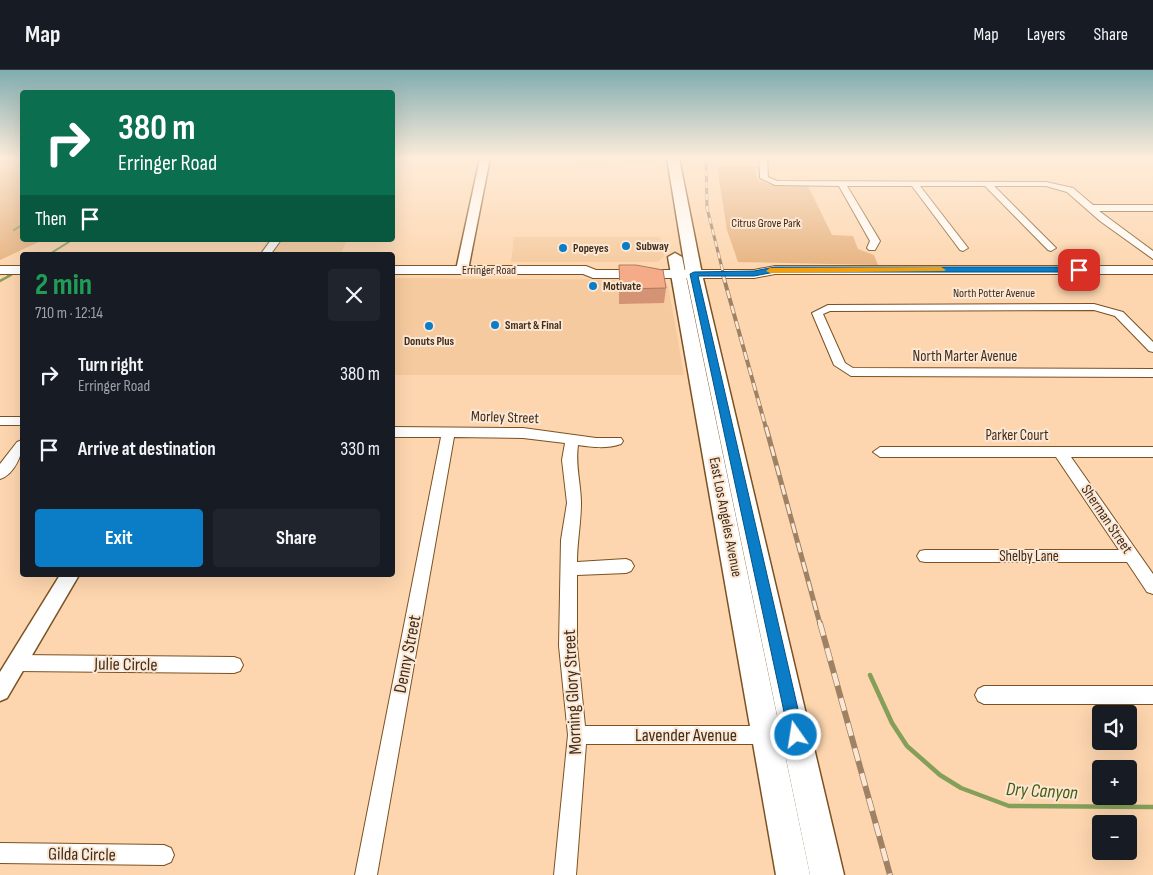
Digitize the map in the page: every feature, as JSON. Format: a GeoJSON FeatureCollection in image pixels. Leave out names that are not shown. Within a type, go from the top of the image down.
{"type":"FeatureCollection","features":[{"type":"Feature","properties":{"kind":"main road"},"geometry":{"type":"LineString","coordinates":[[667,196],[669,211]]}},
{"type":"Feature","properties":{"kind":"main road","name":"East Los Angeles Avenue"},"geometry":{"type":"LineString","coordinates":[[677,196],[686,270],[793,875]]}},
{"type":"Feature","properties":{"kind":"main road","name":"East Los Angeles Avenue"},"geometry":{"type":"LineString","coordinates":[[674,247],[686,270],[796,735],[827,875]]}},
{"type":"Feature","properties":{"kind":"main road"},"geometry":{"type":"LineString","coordinates":[[0,270],[20,270]]}},
{"type":"Feature","properties":{"kind":"main road","name":"Erringer Road"},"geometry":{"type":"LineString","coordinates":[[395,270],[586,270],[593,274],[686,270],[754,274],[775,270],[1153,270]]}},
{"type":"Feature","properties":{"kind":"street"},"geometry":{"type":"LineString","coordinates":[[462,270],[478,196]]}},
{"type":"Feature","properties":{"kind":"street"},"geometry":{"type":"LineString","coordinates":[[848,196],[875,241],[872,248]]}},
{"type":"Feature","properties":{"kind":"street"},"geometry":{"type":"LineString","coordinates":[[923,196],[964,248]]}},
{"type":"Feature","properties":{"kind":"street"},"geometry":{"type":"LineString","coordinates":[[999,196],[1051,248]]}},
{"type":"Feature","properties":{"kind":"street"},"geometry":{"type":"LineString","coordinates":[[1076,196],[1153,256]]}},
{"type":"Feature","properties":{"kind":"street"},"geometry":{"type":"LineString","coordinates":[[1090,208],[1153,208]]}},
{"type":"Feature","properties":{"kind":"street","name":"North Potter Avenue"},"geometry":{"type":"LineString","coordinates":[[819,310],[828,308],[1094,307],[1118,314],[1153,348]]}},
{"type":"Feature","properties":{"kind":"street","name":"North Marter Avenue"},"geometry":{"type":"LineString","coordinates":[[819,310],[818,316],[837,361],[851,372],[1153,373]]}},
{"type":"Feature","properties":{"kind":"street"},"geometry":{"type":"LineString","coordinates":[[0,421],[20,421]]}},
{"type":"Feature","properties":{"kind":"street","name":"Morley Street"},"geometry":{"type":"LineString","coordinates":[[395,432],[524,433],[596,443],[616,441]]}},
{"type":"Feature","properties":{"kind":"street","name":"Denny Street"},"geometry":{"type":"LineString","coordinates":[[366,875],[448,432]]}},
{"type":"Feature","properties":{"kind":"street","name":"Morning Glory Street"},"geometry":{"type":"LineString","coordinates":[[565,875],[577,735],[568,646],[569,540],[574,503],[569,460],[572,439]]}},
{"type":"Feature","properties":{"kind":"street"},"geometry":{"type":"LineString","coordinates":[[0,474],[20,448]]}},
{"type":"Feature","properties":{"kind":"street","name":"Parker Court"},"geometry":{"type":"LineString","coordinates":[[880,452],[1153,452]]}},
{"type":"Feature","properties":{"kind":"street","name":"Sherman Street"},"geometry":{"type":"LineString","coordinates":[[1060,452],[1153,587]]}},
{"type":"Feature","properties":{"kind":"street","name":"Shelby Lane"},"geometry":{"type":"LineString","coordinates":[[925,556],[1132,556]]}},
{"type":"Feature","properties":{"kind":"street"},"geometry":{"type":"LineString","coordinates":[[568,568],[626,566]]}},
{"type":"Feature","properties":{"kind":"street"},"geometry":{"type":"LineString","coordinates":[[0,690],[69,577]]}},
{"type":"Feature","properties":{"kind":"street","name":"Julie Circle"},"geometry":{"type":"LineString","coordinates":[[17,663],[234,665]]}},
{"type":"Feature","properties":{"kind":"street"},"geometry":{"type":"LineString","coordinates":[[984,694],[1153,695]]}},
{"type":"Feature","properties":{"kind":"street","name":"Lavender Avenue"},"geometry":{"type":"LineString","coordinates":[[577,735],[796,735]]}},
{"type":"Feature","properties":{"kind":"street","name":"Gilda Circle"},"geometry":{"type":"LineString","coordinates":[[0,853],[164,855]]}},
{"type":"Feature","properties":{"kind":"shaded area"},"geometry":{"type":"Polygon","coordinates":[[[514,237],[660,237],[664,256],[658,262],[511,262],[514,237]]]}},
{"type":"Feature","properties":{"kind":"shaded area"},"geometry":{"type":"Polygon","coordinates":[[[267,242],[346,242],[341,252],[260,252],[267,242]]]}},
{"type":"Feature","properties":{"kind":"shaded area"},"geometry":{"type":"Polygon","coordinates":[[[395,278],[661,280],[668,285],[684,375],[395,375],[395,278]]]}},
{"type":"Feature","properties":{"kind":"green space"},"geometry":{"type":"Polygon","coordinates":[[[0,196],[20,196],[20,242],[39,242],[0,260],[0,196]]]}},
{"type":"Feature","properties":{"kind":"green space","name":"Citrus Grove Park"},"geometry":{"type":"Polygon","coordinates":[[[722,196],[813,196],[832,235],[853,236],[858,249],[874,255],[878,265],[738,262],[727,230],[722,196]]]}},
{"type":"Feature","properties":{"kind":"building"},"geometry":{"type":"Polygon","coordinates":[[[619,265],[636,265],[663,270],[666,288],[620,289],[619,265]]]}},
{"type":"Feature","properties":{"kind":"waterway"},"geometry":{"type":"LineString","coordinates":[[14,230],[20,226]]}},
{"type":"Feature","properties":{"kind":"waterway"},"geometry":{"type":"LineString","coordinates":[[53,252],[69,242]]}},
{"type":"Feature","properties":{"kind":"waterway"},"geometry":{"type":"LineString","coordinates":[[8,276],[20,270]]}},
{"type":"Feature","properties":{"kind":"waterway"},"geometry":{"type":"LineString","coordinates":[[0,281],[11,275]]}},
{"type":"Feature","properties":{"kind":"waterway","name":"Dry Canyon"},"geometry":{"type":"LineString","coordinates":[[870,675],[892,723],[907,746],[940,775],[961,788],[1009,806],[1153,807]]}},
{"type":"Feature","properties":{"kind":"railway"},"geometry":{"type":"LineString","coordinates":[[707,196],[707,208],[724,276]]}},
{"type":"Feature","properties":{"kind":"railway"},"geometry":{"type":"LineString","coordinates":[[723,275],[766,428]]}},
{"type":"Feature","properties":{"kind":"railway"},"geometry":{"type":"LineString","coordinates":[[766,427],[820,624]]}},
{"type":"Feature","properties":{"kind":"railway"},"geometry":{"type":"LineString","coordinates":[[820,623],[890,875]]}},
{"type":"Feature","properties":{"kind":"slow traffic"},"geometry":{"type":"LineString","coordinates":[[770,271],[941,270]]}},
{"type":"Feature","properties":{"kind":"place","name":"Subway"},"geometry":{"type":"Point","coordinates":[626,246]}},
{"type":"Feature","properties":{"kind":"place","name":"Popeyes"},"geometry":{"type":"Point","coordinates":[563,248]}},
{"type":"Feature","properties":{"kind":"place","name":"Motivate"},"geometry":{"type":"Point","coordinates":[593,286]}},
{"type":"Feature","properties":{"kind":"place","name":"Smart & Final"},"geometry":{"type":"Point","coordinates":[495,325]}},
{"type":"Feature","properties":{"kind":"place","name":"Donuts Plus"},"geometry":{"type":"Point","coordinates":[429,326]}},
{"type":"Feature","properties":{"kind":"route"},"geometry":{"type":"LineString","coordinates":[[796,735],[694,274],[754,274],[775,270],[1079,270]]}}]}
